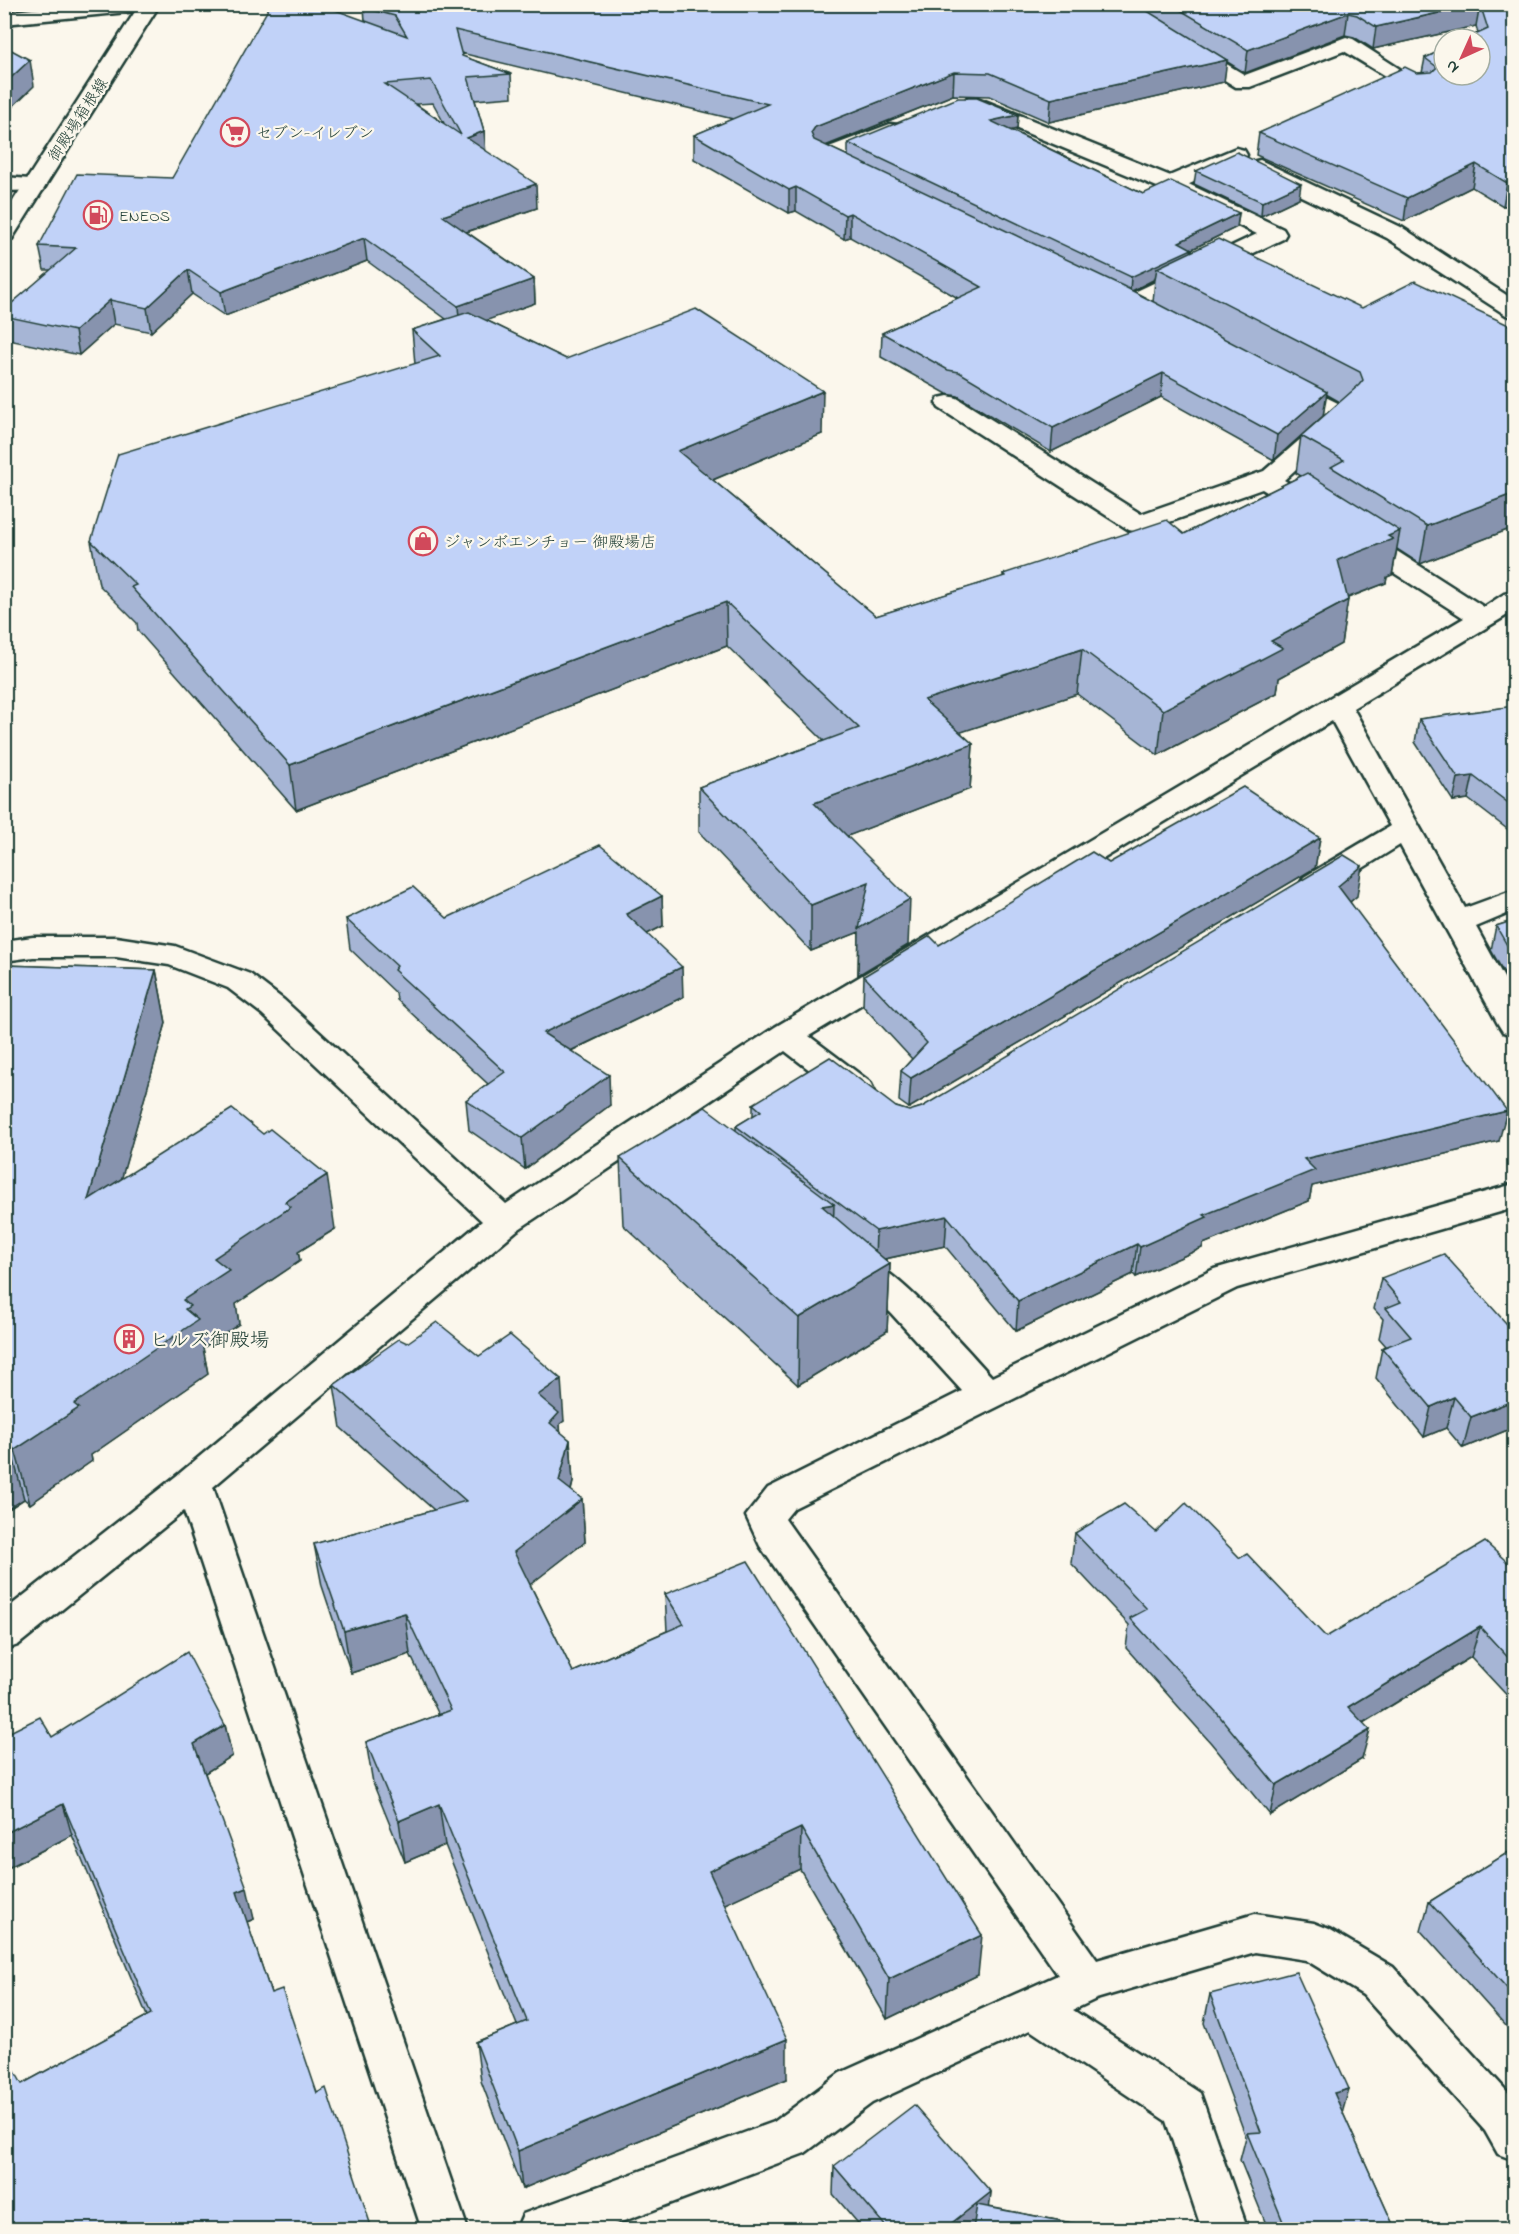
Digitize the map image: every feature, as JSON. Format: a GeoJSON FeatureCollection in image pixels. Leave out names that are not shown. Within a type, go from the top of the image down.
{"type":"FeatureCollection","features":[{"type":"Feature","properties":{"kind":"street"},"geometry":{"type":"LineString","coordinates":[[4,18],[149,4]]}},
{"type":"Feature","properties":{"kind":"street","name":"御殿場箱根線"},"geometry":{"type":"LineString","coordinates":[[4,234],[149,4]]}},
{"type":"Feature","properties":{"kind":"street"},"geometry":{"type":"LineString","coordinates":[[1111,4],[1243,83],[1346,43],[1419,89]]}},
{"type":"Feature","properties":{"kind":"street"},"geometry":{"type":"LineString","coordinates":[[954,103],[980,103],[1170,184],[1275,234],[1140,308],[1109,293]]}},
{"type":"Feature","properties":{"kind":"street"},"geometry":{"type":"LineString","coordinates":[[877,182],[824,157],[911,121]]}},
{"type":"Feature","properties":{"kind":"street"},"geometry":{"type":"LineString","coordinates":[[1170,184],[1236,155],[1395,233],[1515,310]]}},
{"type":"Feature","properties":{"kind":"street"},"geometry":{"type":"LineString","coordinates":[[4,184],[35,185]]}},
{"type":"Feature","properties":{"kind":"street"},"geometry":{"type":"LineString","coordinates":[[1262,372],[1343,415],[1268,481],[1483,618]]}},
{"type":"Feature","properties":{"kind":"street"},"geometry":{"type":"LineString","coordinates":[[948,403],[1138,524],[1274,476]]}},
{"type":"Feature","properties":{"kind":"street"},"geometry":{"type":"LineString","coordinates":[[4,1634],[192,1483],[504,1222],[786,1035],[1337,704],[1515,600]]}},
{"type":"Feature","properties":{"kind":"street"},"geometry":{"type":"LineString","coordinates":[[1337,704],[1515,1024]]}},
{"type":"Feature","properties":{"kind":"street"},"geometry":{"type":"LineString","coordinates":[[1295,896],[1406,829]]}},
{"type":"Feature","properties":{"kind":"street"},"geometry":{"type":"LineString","coordinates":[[1458,923],[1515,900]]}},
{"type":"Feature","properties":{"kind":"street"},"geometry":{"type":"LineString","coordinates":[[4,951],[33,947],[116,947],[175,956],[238,981],[273,1007],[504,1222]]}},
{"type":"Feature","properties":{"kind":"street"},"geometry":{"type":"LineString","coordinates":[[786,1035],[880,1106]]}},
{"type":"Feature","properties":{"kind":"street"},"geometry":{"type":"LineString","coordinates":[[661,1120],[689,1141]]}},
{"type":"Feature","properties":{"kind":"street"},"geometry":{"type":"LineString","coordinates":[[1088,1982],[773,1535],[765,1516],[781,1498],[1226,1278],[1515,1196]]}},
{"type":"Feature","properties":{"kind":"street"},"geometry":{"type":"LineString","coordinates":[[828,1247],[902,1303],[987,1395]]}},
{"type":"Feature","properties":{"kind":"street"},"geometry":{"type":"LineString","coordinates":[[192,1483],[445,2229]]}},
{"type":"Feature","properties":{"kind":"street"},"geometry":{"type":"LineString","coordinates":[[539,2229],[789,2138],[856,2088],[1088,1982],[1255,1933],[1314,1942],[1378,1981],[1501,2116],[1515,2139]]}},
{"type":"Feature","properties":{"kind":"street"},"geometry":{"type":"LineString","coordinates":[[1032,2007],[1184,2108],[1225,2229]]}},
{"type":"Feature","properties":{"kind":"building"},"geometry":{"type":"Polygon","coordinates":[[[271,4],[319,4],[407,36],[395,16],[364,8],[383,4],[1136,4],[1227,60],[1051,99],[990,73],[954,72],[815,127],[811,133],[814,140],[1123,286],[1327,392],[1277,435],[1163,373],[1053,428],[959,372],[948,370],[882,333],[982,287],[850,213],[845,215],[796,187],[789,190],[694,135],[768,104],[455,30],[462,56],[511,74],[468,77],[484,131],[467,138],[536,184],[443,216],[534,279],[458,306],[364,238],[221,292],[188,270],[147,308],[110,300],[75,331],[4,316],[4,310],[76,248],[39,246],[77,174],[172,178],[271,4]],[[431,80],[385,84],[461,135],[431,80]]]}},
{"type":"Feature","properties":{"kind":"building"},"geometry":{"type":"Polygon","coordinates":[[[1170,4],[1478,4],[1376,27],[1357,15],[1348,13],[1248,50],[1170,4]]]}},
{"type":"Feature","properties":{"kind":"building"},"geometry":{"type":"Polygon","coordinates":[[[1480,4],[1515,4],[1515,182],[1507,183],[1476,164],[1407,198],[1259,133],[1405,67],[1417,73],[1432,72],[1432,87],[1492,87],[1492,27],[1487,27],[1480,4]]]}},
{"type":"Feature","properties":{"kind":"building"},"geometry":{"type":"Polygon","coordinates":[[[4,46],[30,60],[4,84],[4,46]]]}},
{"type":"Feature","properties":{"kind":"building"},"geometry":{"type":"Polygon","coordinates":[[[1432,55],[1432,63],[1425,58],[1432,55]]]}},
{"type":"Feature","properties":{"kind":"building"},"geometry":{"type":"Polygon","coordinates":[[[958,98],[977,98],[1018,115],[991,121],[1143,194],[1171,181],[1239,213],[1179,242],[1192,249],[1131,277],[848,143],[958,98]]]}},
{"type":"Feature","properties":{"kind":"building"},"geometry":{"type":"Polygon","coordinates":[[[1237,152],[1301,184],[1262,202],[1196,171],[1237,152]]]}},
{"type":"Feature","properties":{"kind":"building"},"geometry":{"type":"Polygon","coordinates":[[[1218,239],[1362,308],[1415,281],[1515,328],[1515,493],[1427,526],[1331,467],[1344,460],[1301,436],[1359,385],[1363,380],[1360,372],[1157,268],[1218,239]]]}},
{"type":"Feature","properties":{"kind":"building"},"geometry":{"type":"Polygon","coordinates":[[[696,309],[823,391],[678,451],[876,616],[1005,576],[1003,574],[1167,520],[1184,534],[1307,473],[1400,531],[1388,536],[1393,539],[1338,560],[1348,600],[1271,641],[1283,648],[1163,710],[1082,649],[924,700],[973,744],[814,803],[910,899],[859,929],[869,882],[811,905],[699,787],[859,728],[726,602],[290,765],[131,587],[136,585],[91,541],[118,454],[440,356],[412,330],[469,312],[566,359],[696,309]]]}},
{"type":"Feature","properties":{"kind":"building"},"geometry":{"type":"Polygon","coordinates":[[[1515,706],[1515,808],[1473,776],[1458,778],[1419,719],[1515,706]]]}},
{"type":"Feature","properties":{"kind":"building"},"geometry":{"type":"Polygon","coordinates":[[[1243,787],[1320,838],[911,1078],[901,1071],[927,1043],[864,976],[930,936],[939,945],[1092,852],[1109,863],[1243,787]]]}},
{"type":"Feature","properties":{"kind":"building"},"geometry":{"type":"Polygon","coordinates":[[[600,845],[662,896],[626,914],[682,967],[543,1033],[609,1075],[522,1138],[466,1100],[505,1072],[394,970],[397,966],[346,919],[413,887],[447,918],[600,845]]]}},
{"type":"Feature","properties":{"kind":"building"},"geometry":{"type":"Polygon","coordinates":[[[1344,855],[1362,866],[1338,886],[1507,1111],[1304,1159],[1315,1170],[1204,1215],[1207,1217],[1140,1247],[1137,1244],[1018,1301],[947,1216],[876,1231],[736,1126],[761,1111],[753,1104],[830,1057],[896,1107],[909,1111],[922,1107],[1344,855]]]}},
{"type":"Feature","properties":{"kind":"building"},"geometry":{"type":"Polygon","coordinates":[[[1515,920],[1515,959],[1496,926],[1515,920]]]}},
{"type":"Feature","properties":{"kind":"building"},"geometry":{"type":"Polygon","coordinates":[[[4,965],[156,970],[88,1200],[232,1109],[263,1134],[270,1129],[327,1175],[285,1202],[291,1207],[214,1258],[229,1270],[183,1300],[190,1306],[185,1309],[198,1320],[74,1404],[79,1408],[15,1450],[10,1445],[4,1448],[4,965]]]}},
{"type":"Feature","properties":{"kind":"building"},"geometry":{"type":"Polygon","coordinates":[[[705,1107],[834,1204],[822,1206],[890,1264],[799,1318],[620,1158],[705,1107]]]}},
{"type":"Feature","properties":{"kind":"building"},"geometry":{"type":"Polygon","coordinates":[[[1444,1254],[1515,1333],[1515,1400],[1471,1417],[1454,1397],[1431,1407],[1382,1348],[1411,1337],[1386,1308],[1401,1302],[1381,1278],[1444,1254]]]}},
{"type":"Feature","properties":{"kind":"building"},"geometry":{"type":"Polygon","coordinates":[[[437,1322],[479,1356],[510,1335],[561,1379],[538,1395],[559,1413],[550,1423],[570,1440],[559,1481],[582,1499],[514,1552],[573,1672],[684,1624],[665,1594],[748,1561],[982,1935],[889,1979],[801,1828],[709,1871],[787,2039],[518,2151],[476,2042],[527,2021],[439,1804],[399,1821],[366,1742],[451,1710],[405,1613],[344,1631],[314,1544],[466,1501],[334,1385],[399,1339],[407,1343],[437,1322]]]}},
{"type":"Feature","properties":{"kind":"building"},"geometry":{"type":"Polygon","coordinates":[[[1186,1503],[1240,1558],[1247,1554],[1326,1637],[1485,1542],[1515,1569],[1515,1665],[1480,1627],[1348,1707],[1370,1730],[1276,1785],[1217,1713],[1130,1618],[1147,1609],[1075,1533],[1124,1504],[1156,1532],[1186,1503]]]}},
{"type":"Feature","properties":{"kind":"building"},"geometry":{"type":"Polygon","coordinates":[[[187,1652],[225,1725],[194,1744],[247,1888],[237,1892],[271,1993],[282,1989],[317,2093],[326,2088],[372,2229],[7,2229],[4,2224],[4,2052],[22,2084],[151,2014],[63,1804],[4,1834],[4,1735],[40,1717],[52,1737],[187,1652]]]}},
{"type":"Feature","properties":{"kind":"building"},"geometry":{"type":"Polygon","coordinates":[[[1515,1848],[1515,1997],[1429,1902],[1515,1848]]]}},
{"type":"Feature","properties":{"kind":"building"},"geometry":{"type":"Polygon","coordinates":[[[1296,1972],[1349,2089],[1334,2093],[1395,2229],[1286,2229],[1247,2133],[1261,2132],[1210,1994],[1296,1972]]]}},
{"type":"Feature","properties":{"kind":"building"},"geometry":{"type":"Polygon","coordinates":[[[914,2105],[991,2192],[944,2229],[888,2229],[834,2166],[914,2105]]]}},
{"type":"Feature","properties":{"kind":"building"},"geometry":{"type":"Polygon","coordinates":[[[977,2205],[1103,2229],[973,2229],[977,2205]]]}},
{"type":"Feature","properties":{"kind":"place","name":"セブン-イレブン"},"geometry":{"type":"Point","coordinates":[235,132]}},
{"type":"Feature","properties":{"kind":"place","name":"ENEOS"},"geometry":{"type":"Point","coordinates":[98,215]}},
{"type":"Feature","properties":{"kind":"place","name":"ジャンボエンチョー 御殿場店"},"geometry":{"type":"Point","coordinates":[423,541]}},
{"type":"Feature","properties":{"kind":"place","name":"ヒルズ御殿場"},"geometry":{"type":"Point","coordinates":[129,1339]}}]}
